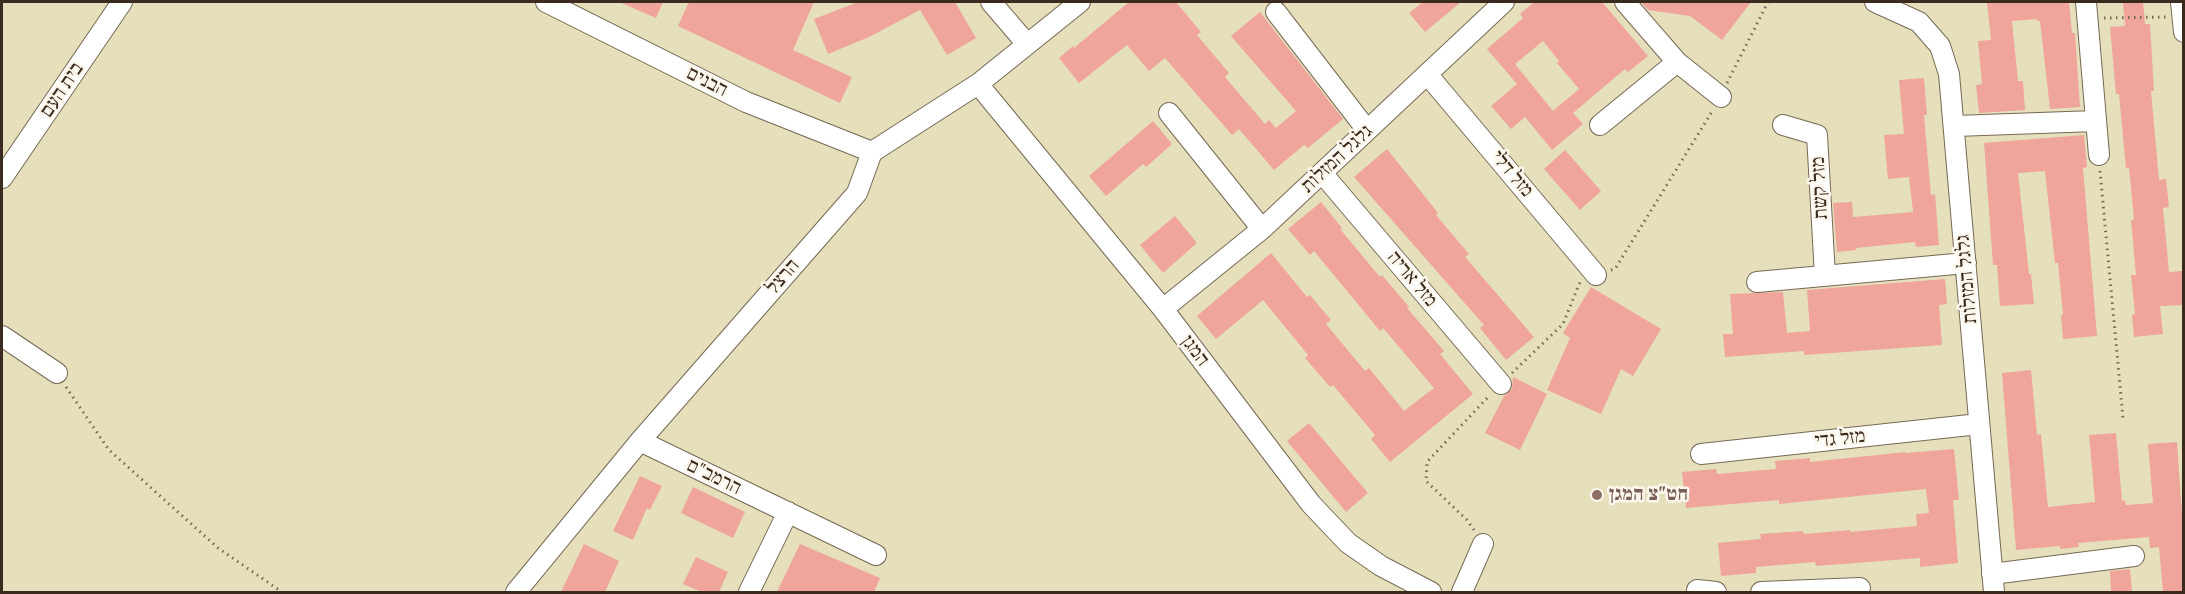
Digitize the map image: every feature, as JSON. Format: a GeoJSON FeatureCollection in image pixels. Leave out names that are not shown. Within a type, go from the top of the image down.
{"type":"FeatureCollection","features":[{"type":"Feature","properties":{"kind":"street","name":"בית העם"},"geometry":{"type":"LineString","coordinates":[[2,178],[122,2]]}},
{"type":"Feature","properties":{"kind":"street","name":"הבנים"},"geometry":{"type":"LineString","coordinates":[[546,2],[746,102],[872,152]]}},
{"type":"Feature","properties":{"kind":"street"},"geometry":{"type":"LineString","coordinates":[[991,2],[1027,44]]}},
{"type":"Feature","properties":{"kind":"street"},"geometry":{"type":"LineString","coordinates":[[872,152],[978,84],[1080,2]]}},
{"type":"Feature","properties":{"kind":"street"},"geometry":{"type":"LineString","coordinates":[[1625,2],[1677,62],[1721,96]]}},
{"type":"Feature","properties":{"kind":"street","name":"גלגל המזלות"},"geometry":{"type":"LineString","coordinates":[[1875,2],[1919,22],[1940,46],[1949,74],[1993,583]]}},
{"type":"Feature","properties":{"kind":"street","name":"גלגל המזלות"},"geometry":{"type":"LineString","coordinates":[[1163,309],[1262,229],[1427,74],[1492,5]]}},
{"type":"Feature","properties":{"kind":"street"},"geometry":{"type":"LineString","coordinates":[[2087,10],[2098,155]]}},
{"type":"Feature","properties":{"kind":"street"},"geometry":{"type":"LineString","coordinates":[[1276,12],[1367,130]]}},
{"type":"Feature","properties":{"kind":"street"},"geometry":{"type":"LineString","coordinates":[[1600,125],[1677,62]]}},
{"type":"Feature","properties":{"kind":"street","name":"מזל דלי"},"geometry":{"type":"LineString","coordinates":[[1427,74],[1596,275]]}},
{"type":"Feature","properties":{"kind":"street","name":"המגן"},"geometry":{"type":"LineString","coordinates":[[978,84],[1163,309],[1311,504],[1348,543],[1381,566],[1431,592]]}},
{"type":"Feature","properties":{"kind":"street"},"geometry":{"type":"LineString","coordinates":[[1169,113],[1262,229]]}},
{"type":"Feature","properties":{"kind":"street"},"geometry":{"type":"LineString","coordinates":[[1954,126],[2096,122]]}},
{"type":"Feature","properties":{"kind":"street","name":"מזל קשת"},"geometry":{"type":"LineString","coordinates":[[1783,125],[1817,135],[1825,276]]}},
{"type":"Feature","properties":{"kind":"street","name":"הרצל"},"geometry":{"type":"LineString","coordinates":[[516,592],[640,441],[857,193],[872,152]]}},
{"type":"Feature","properties":{"kind":"street","name":"מזל אריה"},"geometry":{"type":"LineString","coordinates":[[1322,173],[1501,384]]}},
{"type":"Feature","properties":{"kind":"street"},"geometry":{"type":"LineString","coordinates":[[1757,282],[1966,264]]}},
{"type":"Feature","properties":{"kind":"street"},"geometry":{"type":"LineString","coordinates":[[2,336],[57,373]]}},
{"type":"Feature","properties":{"kind":"street","name":"מזל גדי"},"geometry":{"type":"LineString","coordinates":[[1701,454],[1979,424]]}},
{"type":"Feature","properties":{"kind":"street","name":"הרמב\"ם"},"geometry":{"type":"LineString","coordinates":[[640,441],[876,555]]}},
{"type":"Feature","properties":{"kind":"street"},"geometry":{"type":"LineString","coordinates":[[749,592],[788,512]]}},
{"type":"Feature","properties":{"kind":"street"},"geometry":{"type":"LineString","coordinates":[[1462,592],[1483,544]]}},
{"type":"Feature","properties":{"kind":"street"},"geometry":{"type":"LineString","coordinates":[[1993,583],[2133,556]]}},
{"type":"Feature","properties":{"kind":"street"},"geometry":{"type":"LineString","coordinates":[[1761,592],[1860,588]]}},
{"type":"Feature","properties":{"kind":"path"},"geometry":{"type":"LineString","coordinates":[[2087,10],[2182,17]]}},
{"type":"Feature","properties":{"kind":"path"},"geometry":{"type":"LineString","coordinates":[[2098,155],[2123,418]]}},
{"type":"Feature","properties":{"kind":"path"},"geometry":{"type":"LineString","coordinates":[[57,373],[109,450],[218,548],[282,592]]}},
{"type":"Feature","properties":{"kind":"building"},"geometry":{"type":"Polygon","coordinates":[[[619,2],[663,2],[656,18],[619,2]]]}},
{"type":"Feature","properties":{"kind":"building"},"geometry":{"type":"Polygon","coordinates":[[[689,2],[814,2],[793,50],[852,77],[840,103],[678,26],[689,2]]]}},
{"type":"Feature","properties":{"kind":"building"},"geometry":{"type":"Polygon","coordinates":[[[858,2],[955,2],[976,38],[947,55],[920,10],[869,37],[828,54],[814,19],[858,2]]]}},
{"type":"Feature","properties":{"kind":"building"},"geometry":{"type":"Polygon","coordinates":[[[1129,2],[1176,2],[1201,32],[1197,35],[1229,73],[1225,77],[1265,124],[1269,120],[1276,128],[1296,111],[1231,36],[1260,12],[1343,119],[1308,148],[1304,145],[1274,170],[1239,129],[1232,135],[1165,58],[1149,71],[1127,45],[1079,83],[1059,58],[1129,2]]]}},
{"type":"Feature","properties":{"kind":"building"},"geometry":{"type":"Polygon","coordinates":[[[1423,2],[1461,2],[1425,32],[1409,13],[1423,2]]]}},
{"type":"Feature","properties":{"kind":"building"},"geometry":{"type":"Polygon","coordinates":[[[1534,2],[1602,2],[1648,56],[1628,72],[1625,69],[1573,113],[1583,124],[1552,150],[1525,117],[1511,129],[1491,106],[1517,84],[1487,49],[1523,18],[1520,14],[1534,2]],[[1543,41],[1515,64],[1553,111],[1579,89],[1557,63],[1559,61],[1543,41]]]}},
{"type":"Feature","properties":{"kind":"building"},"geometry":{"type":"Polygon","coordinates":[[[1641,2],[1751,2],[1722,40],[1690,16],[1648,10],[1641,2]]]}},
{"type":"Feature","properties":{"kind":"building"},"geometry":{"type":"Polygon","coordinates":[[[1987,2],[2069,2],[2072,33],[2075,33],[2080,107],[2050,109],[2040,21],[2037,19],[2012,21],[2018,81],[2023,81],[2025,110],[1979,113],[1976,85],[1982,84],[1978,41],[1991,40],[1987,2]]]}},
{"type":"Feature","properties":{"kind":"building"},"geometry":{"type":"Polygon","coordinates":[[[2123,2],[2143,2],[2145,24],[2150,24],[2154,91],[2151,91],[2159,180],[2166,179],[2169,207],[2163,208],[2169,272],[2182,271],[2184,291],[2184,305],[2160,306],[2163,334],[2134,337],[2132,315],[2135,314],[2131,275],[2136,275],[2131,220],[2134,220],[2119,94],[2116,94],[2110,27],[2125,26],[2123,2]]]}},
{"type":"Feature","properties":{"kind":"building"},"geometry":{"type":"Polygon","coordinates":[[[1924,78],[1927,115],[1924,115],[1931,195],[1935,194],[1939,245],[1916,247],[1915,242],[1837,252],[1833,203],[1852,202],[1853,217],[1913,212],[1909,177],[1888,179],[1884,135],[1904,134],[1899,80],[1924,78]]]}},
{"type":"Feature","properties":{"kind":"building"},"geometry":{"type":"Polygon","coordinates":[[[1153,121],[1172,144],[1146,167],[1143,164],[1106,196],[1089,176],[1153,121]]]}},
{"type":"Feature","properties":{"kind":"building"},"geometry":{"type":"Polygon","coordinates":[[[2084,135],[2087,167],[2083,168],[2097,336],[2063,339],[2058,263],[2055,263],[2045,171],[2018,173],[2034,304],[2000,306],[1997,265],[1993,265],[1984,143],[2084,135]]]}},
{"type":"Feature","properties":{"kind":"building"},"geometry":{"type":"Polygon","coordinates":[[[1387,149],[1438,213],[1436,215],[1469,254],[1465,257],[1534,337],[1506,360],[1480,328],[1484,325],[1354,177],[1387,149]]]}},
{"type":"Feature","properties":{"kind":"building"},"geometry":{"type":"Polygon","coordinates":[[[1565,150],[1601,191],[1580,210],[1544,169],[1565,150]]]}},
{"type":"Feature","properties":{"kind":"building"},"geometry":{"type":"Polygon","coordinates":[[[1321,202],[1342,228],[1340,229],[1380,277],[1382,275],[1444,351],[1440,354],[1473,394],[1390,462],[1371,439],[1375,435],[1333,385],[1330,387],[1305,358],[1308,355],[1263,300],[1216,339],[1197,316],[1271,253],[1307,297],[1310,295],[1331,320],[1326,324],[1365,371],[1369,368],[1404,411],[1434,388],[1383,328],[1380,331],[1314,251],[1310,255],[1288,229],[1321,202]]]}},
{"type":"Feature","properties":{"kind":"building"},"geometry":{"type":"Polygon","coordinates":[[[1175,216],[1197,243],[1163,273],[1140,245],[1175,216]]]}},
{"type":"Feature","properties":{"kind":"building"},"geometry":{"type":"Polygon","coordinates":[[[1945,279],[1947,304],[1939,305],[1942,345],[1804,355],[1804,351],[1725,357],[1723,334],[1733,334],[1730,294],[1783,292],[1787,333],[1810,331],[1807,290],[1945,279]]]}},
{"type":"Feature","properties":{"kind":"building"},"geometry":{"type":"Polygon","coordinates":[[[1591,287],[1661,329],[1633,376],[1621,369],[1601,414],[1547,390],[1570,338],[1563,333],[1591,287]]]}},
{"type":"Feature","properties":{"kind":"building"},"geometry":{"type":"Polygon","coordinates":[[[2031,370],[2037,435],[2041,434],[2048,507],[2095,502],[2089,435],[2116,433],[2122,501],[2125,500],[2126,505],[2153,503],[2148,444],[2177,442],[2184,546],[2184,592],[2163,592],[2159,547],[2150,548],[2149,537],[2078,543],[2079,547],[2060,549],[2060,546],[2016,550],[2002,373],[2031,370]]]}},
{"type":"Feature","properties":{"kind":"building"},"geometry":{"type":"Polygon","coordinates":[[[1513,377],[1547,394],[1520,450],[1485,433],[1504,396],[1512,389],[1513,377]]]}},
{"type":"Feature","properties":{"kind":"building"},"geometry":{"type":"Polygon","coordinates":[[[1309,423],[1368,493],[1346,512],[1287,441],[1309,423]]]}},
{"type":"Feature","properties":{"kind":"building"},"geometry":{"type":"Polygon","coordinates":[[[1954,449],[1959,500],[1953,500],[1958,563],[1920,567],[1920,558],[1816,566],[1815,562],[1756,567],[1756,573],[1721,576],[1718,543],[1761,539],[1760,534],[1803,531],[1804,534],[1850,530],[1850,532],[1917,526],[1916,514],[1929,513],[1926,489],[1779,504],[1779,500],[1686,508],[1682,472],[1716,469],[1717,474],[1776,469],[1775,461],[1810,458],[1810,462],[1954,449]]]}},
{"type":"Feature","properties":{"kind":"building"},"geometry":{"type":"Polygon","coordinates":[[[640,476],[662,486],[650,510],[647,508],[633,540],[613,531],[640,476]]]}},
{"type":"Feature","properties":{"kind":"building"},"geometry":{"type":"Polygon","coordinates":[[[693,487],[745,512],[733,538],[681,513],[693,487]]]}},
{"type":"Feature","properties":{"kind":"building"},"geometry":{"type":"Polygon","coordinates":[[[584,544],[619,561],[605,592],[561,592],[584,544]]]}},
{"type":"Feature","properties":{"kind":"building"},"geometry":{"type":"Polygon","coordinates":[[[800,544],[880,578],[874,592],[777,592],[800,544]]]}},
{"type":"Feature","properties":{"kind":"building"},"geometry":{"type":"Polygon","coordinates":[[[696,557],[728,572],[719,592],[702,592],[683,584],[696,557]]]}},
{"type":"Feature","properties":{"kind":"building"},"geometry":{"type":"Polygon","coordinates":[[[2130,569],[2132,592],[2111,592],[2110,571],[2130,569]]]}},
{"type":"Feature","properties":{"kind":"place","name":"חט\"צ המגן"},"geometry":{"type":"Point","coordinates":[1597,495]}}]}
